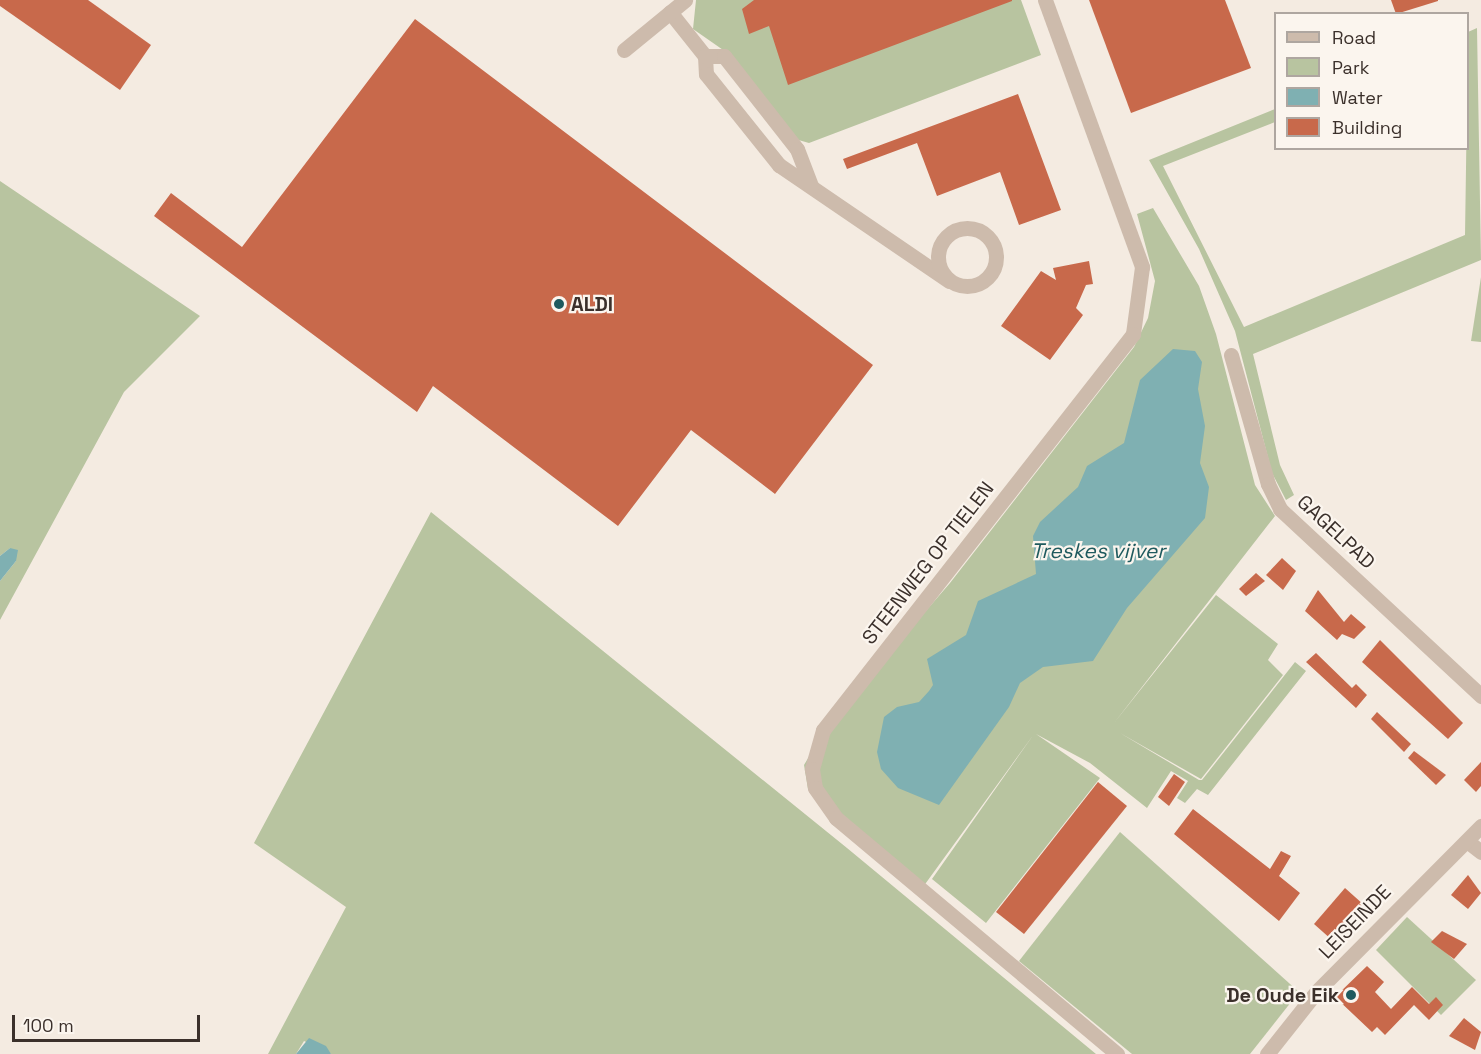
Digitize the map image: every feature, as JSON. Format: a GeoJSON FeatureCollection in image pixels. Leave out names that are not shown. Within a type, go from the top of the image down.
{"type":"FeatureCollection","features":[{"type":"Feature","properties":{"kind":"street"},"geometry":{"type":"LineString","coordinates":[[624,50],[685,0]]}},
{"type":"Feature","properties":{"kind":"street","name":"STEENWEG OP TIELEN"},"geometry":{"type":"LineString","coordinates":[[1045,0],[1142,267],[1132,334],[823,730],[812,769],[815,788],[836,818],[1117,1054]]}},
{"type":"Feature","properties":{"kind":"street"},"geometry":{"type":"LineString","coordinates":[[670,12],[705,56],[706,74],[779,165],[949,281],[966,286],[983,282],[994,268],[995,250],[987,236],[971,228],[954,230],[942,242],[910,254]]}},
{"type":"Feature","properties":{"kind":"street"},"geometry":{"type":"LineString","coordinates":[[705,56],[724,56],[797,149],[811,186]]}},
{"type":"Feature","properties":{"kind":"street"},"geometry":{"type":"LineString","coordinates":[[942,242],[937,258],[949,281]]}},
{"type":"Feature","properties":{"kind":"street","name":"GAGELPAD"},"geometry":{"type":"LineString","coordinates":[[1231,355],[1268,484],[1281,509],[1481,696]]}},
{"type":"Feature","properties":{"kind":"street","name":"LEISEINDE"},"geometry":{"type":"LineString","coordinates":[[1267,1054],[1317,991],[1481,826]]}},
{"type":"Feature","properties":{"kind":"street"},"geometry":{"type":"LineString","coordinates":[[1467,841],[1481,852]]}},
{"type":"Feature","properties":{"kind":"green space"},"geometry":{"type":"Polygon","coordinates":[[[696,0],[1021,0],[1041,55],[809,143],[795,139],[726,52],[693,29],[696,0]]]}},
{"type":"Feature","properties":{"kind":"green space"},"geometry":{"type":"Polygon","coordinates":[[[1477,28],[1481,260],[1253,354],[1280,465],[1294,495],[1286,500],[1272,473],[1235,331],[1199,249],[1149,160],[1274,109],[1274,122],[1163,166],[1244,327],[1465,235],[1466,150],[1469,150],[1469,32],[1477,28]]]}},
{"type":"Feature","properties":{"kind":"green space"},"geometry":{"type":"Polygon","coordinates":[[[0,181],[200,316],[124,392],[0,620],[0,581],[16,561],[10,548],[0,556],[0,181]]]}},
{"type":"Feature","properties":{"kind":"green space"},"geometry":{"type":"Polygon","coordinates":[[[1153,208],[1199,286],[1216,334],[1255,485],[1275,516],[1114,723],[1216,595],[1278,644],[1268,660],[1283,675],[1201,779],[1120,733],[1202,780],[1295,662],[1306,671],[1208,795],[1197,789],[1185,803],[1177,798],[1188,781],[1171,771],[1147,808],[1090,763],[1036,734],[1100,778],[986,923],[932,879],[1034,734],[923,887],[808,789],[804,765],[829,723],[950,583],[1134,347],[1148,318],[1155,281],[1137,214],[1153,208]]]}},
{"type":"Feature","properties":{"kind":"green space"},"geometry":{"type":"Polygon","coordinates":[[[1481,277],[1481,342],[1471,341],[1481,277]]]}},
{"type":"Feature","properties":{"kind":"green space"},"geometry":{"type":"Polygon","coordinates":[[[431,512],[847,848],[1096,1054],[331,1054],[304,1041],[296,1054],[268,1054],[346,907],[254,843],[431,512]]]}},
{"type":"Feature","properties":{"kind":"green space"},"geometry":{"type":"Polygon","coordinates":[[[1120,832],[1299,992],[1250,1054],[1132,1054],[1019,961],[1120,832]]]}},
{"type":"Feature","properties":{"kind":"green space"},"geometry":{"type":"Polygon","coordinates":[[[1407,917],[1476,980],[1441,1015],[1376,950],[1407,917]]]}},
{"type":"Feature","properties":{"kind":"water","name":"Treskes vijver"},"geometry":{"type":"Polygon","coordinates":[[[1173,349],[1195,351],[1202,362],[1198,389],[1205,426],[1200,463],[1209,487],[1205,518],[1127,608],[1093,661],[1043,667],[1020,683],[1009,707],[939,805],[898,788],[881,769],[877,752],[884,717],[897,707],[919,702],[929,691],[933,685],[927,659],[966,635],[978,601],[1036,574],[1033,536],[1040,522],[1078,487],[1087,466],[1124,443],[1140,380],[1173,349]]]}},
{"type":"Feature","properties":{"kind":"water"},"geometry":{"type":"Polygon","coordinates":[[[10,548],[18,550],[16,561],[0,581],[0,556],[10,548]]]}},
{"type":"Feature","properties":{"kind":"water"},"geometry":{"type":"Polygon","coordinates":[[[309,1038],[326,1046],[331,1054],[296,1054],[309,1038]]]}},
{"type":"Feature","properties":{"kind":"building"},"geometry":{"type":"Polygon","coordinates":[[[0,0],[88,0],[151,45],[120,90],[0,6],[0,0]]]}},
{"type":"Feature","properties":{"kind":"building"},"geometry":{"type":"Polygon","coordinates":[[[754,0],[1012,1],[788,85],[769,26],[749,34],[742,9],[754,0]]]}},
{"type":"Feature","properties":{"kind":"building"},"geometry":{"type":"Polygon","coordinates":[[[1089,0],[1225,0],[1251,68],[1131,113],[1089,0]]]}},
{"type":"Feature","properties":{"kind":"building"},"geometry":{"type":"Polygon","coordinates":[[[1391,0],[1438,0],[1402,12],[1395,12],[1391,0]]]}},
{"type":"Feature","properties":{"kind":"building","name":"ALDI"},"geometry":{"type":"Polygon","coordinates":[[[415,19],[873,365],[775,494],[691,430],[618,526],[433,386],[417,412],[154,216],[171,193],[242,247],[415,19]]]}},
{"type":"Feature","properties":{"kind":"building"},"geometry":{"type":"Polygon","coordinates":[[[1018,94],[1061,210],[1019,225],[1000,172],[937,196],[917,143],[847,169],[843,159],[1018,94]]]}},
{"type":"Feature","properties":{"kind":"building"},"geometry":{"type":"Polygon","coordinates":[[[1089,261],[1093,284],[1086,285],[1076,308],[1083,315],[1050,360],[1001,326],[1041,271],[1056,280],[1053,268],[1089,261]]]}},
{"type":"Feature","properties":{"kind":"building"},"geometry":{"type":"Polygon","coordinates":[[[1282,558],[1296,571],[1283,590],[1266,575],[1282,558]]]}},
{"type":"Feature","properties":{"kind":"building"},"geometry":{"type":"Polygon","coordinates":[[[1256,573],[1265,581],[1246,596],[1239,589],[1256,573]]]}},
{"type":"Feature","properties":{"kind":"building"},"geometry":{"type":"Polygon","coordinates":[[[1318,590],[1344,622],[1351,614],[1366,627],[1354,639],[1342,634],[1337,640],[1305,611],[1318,590]]]}},
{"type":"Feature","properties":{"kind":"building"},"geometry":{"type":"Polygon","coordinates":[[[1380,640],[1463,723],[1448,739],[1362,662],[1380,640]]]}},
{"type":"Feature","properties":{"kind":"building"},"geometry":{"type":"Polygon","coordinates":[[[1316,653],[1352,688],[1356,684],[1367,695],[1356,708],[1306,662],[1316,653]]]}},
{"type":"Feature","properties":{"kind":"building"},"geometry":{"type":"Polygon","coordinates":[[[1377,712],[1411,744],[1404,752],[1371,719],[1377,712]]]}},
{"type":"Feature","properties":{"kind":"building"},"geometry":{"type":"Polygon","coordinates":[[[1414,751],[1446,775],[1436,785],[1408,758],[1414,751]]]}},
{"type":"Feature","properties":{"kind":"building"},"geometry":{"type":"Polygon","coordinates":[[[1481,762],[1481,786],[1476,792],[1464,780],[1481,762]]]}},
{"type":"Feature","properties":{"kind":"building"},"geometry":{"type":"Polygon","coordinates":[[[1174,774],[1185,782],[1169,806],[1158,797],[1174,774]]]}},
{"type":"Feature","properties":{"kind":"building"},"geometry":{"type":"Polygon","coordinates":[[[1098,782],[1127,806],[1024,934],[996,912],[1098,782]]]}},
{"type":"Feature","properties":{"kind":"building"},"geometry":{"type":"Polygon","coordinates":[[[1193,809],[1270,869],[1281,851],[1291,856],[1279,876],[1300,893],[1279,921],[1174,834],[1193,809]]]}},
{"type":"Feature","properties":{"kind":"building"},"geometry":{"type":"Polygon","coordinates":[[[1468,875],[1481,893],[1468,909],[1451,895],[1468,875]]]}},
{"type":"Feature","properties":{"kind":"building"},"geometry":{"type":"Polygon","coordinates":[[[1345,888],[1364,905],[1332,940],[1314,924],[1345,888]]]}},
{"type":"Feature","properties":{"kind":"building"},"geometry":{"type":"Polygon","coordinates":[[[1442,931],[1467,944],[1454,959],[1431,942],[1442,931]]]}},
{"type":"Feature","properties":{"kind":"building"},"geometry":{"type":"Polygon","coordinates":[[[1367,966],[1384,982],[1375,992],[1391,1009],[1412,987],[1429,1004],[1436,997],[1443,1005],[1429,1020],[1414,1005],[1385,1035],[1377,1027],[1372,1032],[1335,997],[1367,966]]]}},
{"type":"Feature","properties":{"kind":"building"},"geometry":{"type":"Polygon","coordinates":[[[1464,1018],[1481,1032],[1475,1050],[1449,1036],[1464,1018]]]}},
{"type":"Feature","properties":{"kind":"place","name":"ALDI"},"geometry":{"type":"Point","coordinates":[559,304]}},
{"type":"Feature","properties":{"kind":"place","name":"De Oude Eik"},"geometry":{"type":"Point","coordinates":[1351,995]}}]}
